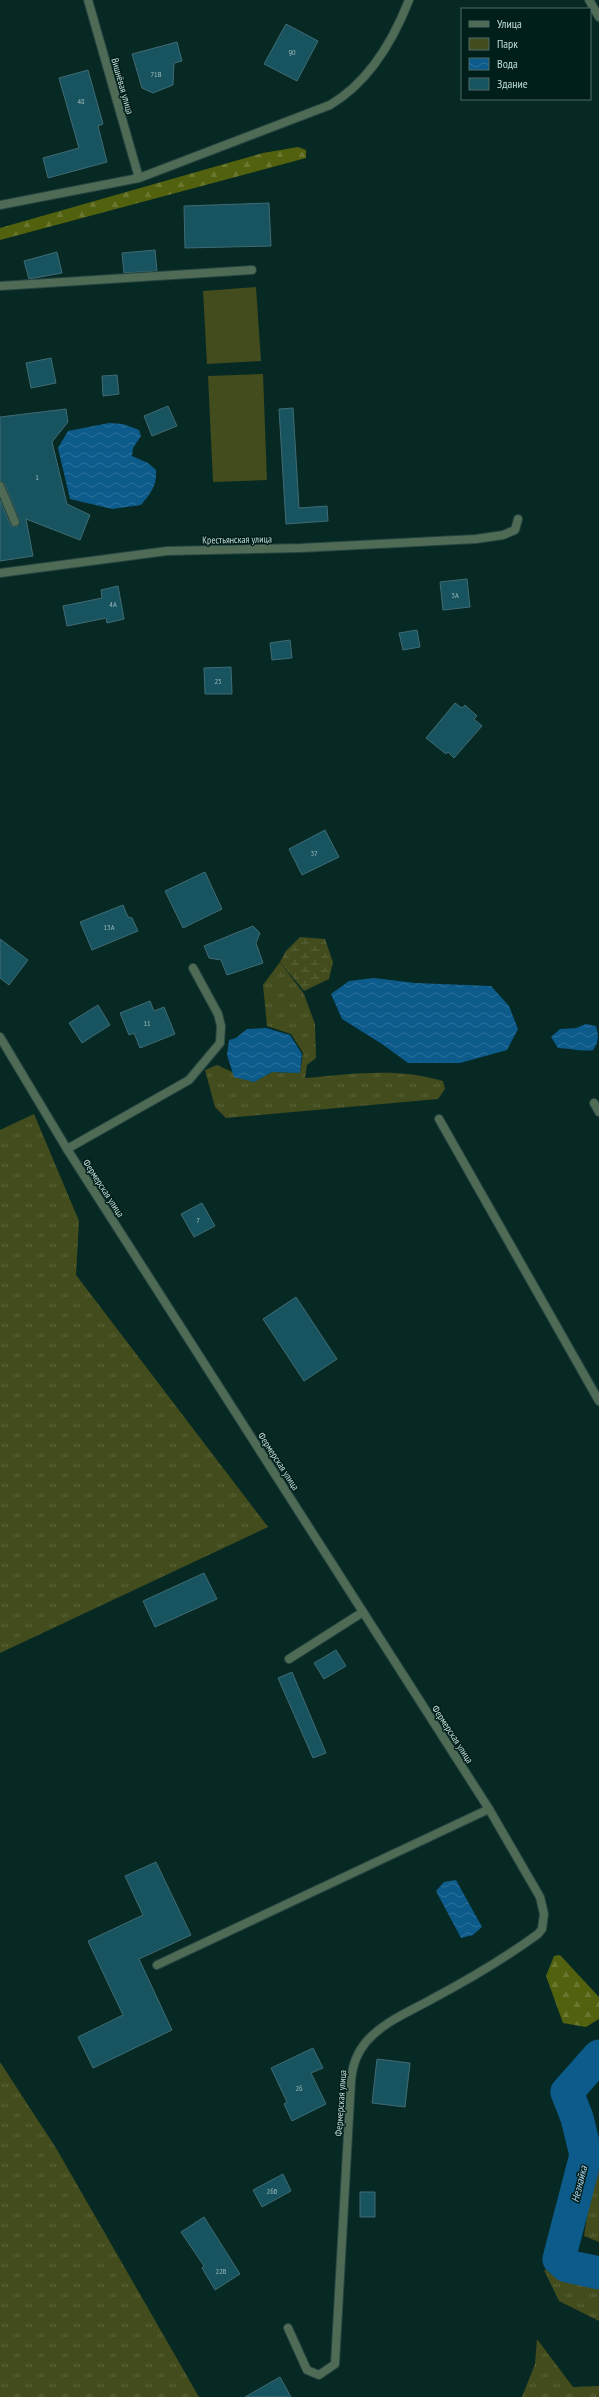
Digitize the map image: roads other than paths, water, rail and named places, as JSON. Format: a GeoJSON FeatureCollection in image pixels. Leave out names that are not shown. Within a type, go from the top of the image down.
{"type":"FeatureCollection","features":[{"type":"Feature","properties":{"kind":"street","name":"Вишнёвая улица"},"geometry":{"type":"LineString","coordinates":[[88,0],[139,178]]}},
{"type":"Feature","properties":{"kind":"street"},"geometry":{"type":"LineString","coordinates":[[0,205],[139,178],[330,105],[345,97],[380,57],[399,26],[409,0]]}},
{"type":"Feature","properties":{"kind":"street"},"geometry":{"type":"LineString","coordinates":[[589,0],[599,17]]}},
{"type":"Feature","properties":{"kind":"street"},"geometry":{"type":"LineString","coordinates":[[0,286],[252,270]]}},
{"type":"Feature","properties":{"kind":"street"},"geometry":{"type":"LineString","coordinates":[[0,486],[15,522]]}},
{"type":"Feature","properties":{"kind":"street","name":"Крестьянская улица"},"geometry":{"type":"LineString","coordinates":[[0,573],[167,551],[301,548],[476,539],[503,535],[515,530],[518,519]]}},
{"type":"Feature","properties":{"kind":"street"},"geometry":{"type":"LineString","coordinates":[[67,1149],[189,1080],[220,1043],[221,1026],[218,1014],[193,968]]}},
{"type":"Feature","properties":{"kind":"street","name":"Фермерская улица"},"geometry":{"type":"LineString","coordinates":[[0,1037],[67,1149],[489,1809],[540,1896],[544,1914],[542,1930],[521,1946],[433,1999],[394,2019],[366,2042],[357,2054],[352,2066],[335,2364],[319,2375],[307,2370],[288,2328]]}},
{"type":"Feature","properties":{"kind":"street"},"geometry":{"type":"LineString","coordinates":[[594,1103],[599,1112]]}},
{"type":"Feature","properties":{"kind":"street"},"geometry":{"type":"LineString","coordinates":[[439,1119],[599,1401]]}},
{"type":"Feature","properties":{"kind":"street"},"geometry":{"type":"LineString","coordinates":[[289,1659],[363,1612]]}},
{"type":"Feature","properties":{"kind":"street"},"geometry":{"type":"LineString","coordinates":[[157,1965],[489,1809]]}},
{"type":"Feature","properties":{"kind":"water"},"geometry":{"type":"Polygon","coordinates":[[[109,423],[123,424],[139,430],[141,436],[133,448],[132,456],[148,463],[156,470],[153,489],[141,505],[112,509],[70,499],[58,448],[68,431],[109,423]]]}},
{"type":"Feature","properties":{"kind":"water"},"geometry":{"type":"Polygon","coordinates":[[[374,978],[415,983],[491,986],[509,1006],[518,1029],[507,1050],[460,1063],[408,1063],[382,1044],[342,1019],[331,994],[349,981],[374,978]]]}},
{"type":"Feature","properties":{"kind":"water"},"geometry":{"type":"Polygon","coordinates":[[[586,1024],[596,1026],[598,1033],[598,1039],[593,1050],[584,1051],[558,1048],[551,1037],[560,1029],[576,1028],[586,1024]]]}},
{"type":"Feature","properties":{"kind":"water"},"geometry":{"type":"Polygon","coordinates":[[[266,1028],[290,1035],[302,1054],[300,1073],[272,1072],[254,1082],[234,1077],[227,1055],[229,1040],[236,1038],[247,1029],[266,1028]]]}},
{"type":"Feature","properties":{"kind":"water"},"geometry":{"type":"Polygon","coordinates":[[[456,1880],[482,1927],[473,1935],[461,1938],[436,1891],[444,1882],[456,1880]]]}},
{"type":"Feature","properties":{"kind":"waterway","name":"Незнайка"},"geometry":{"type":"LineString","coordinates":[[599,2056],[567,2092],[577,2118],[586,2155],[559,2259],[567,2266],[599,2273]]}}]}
